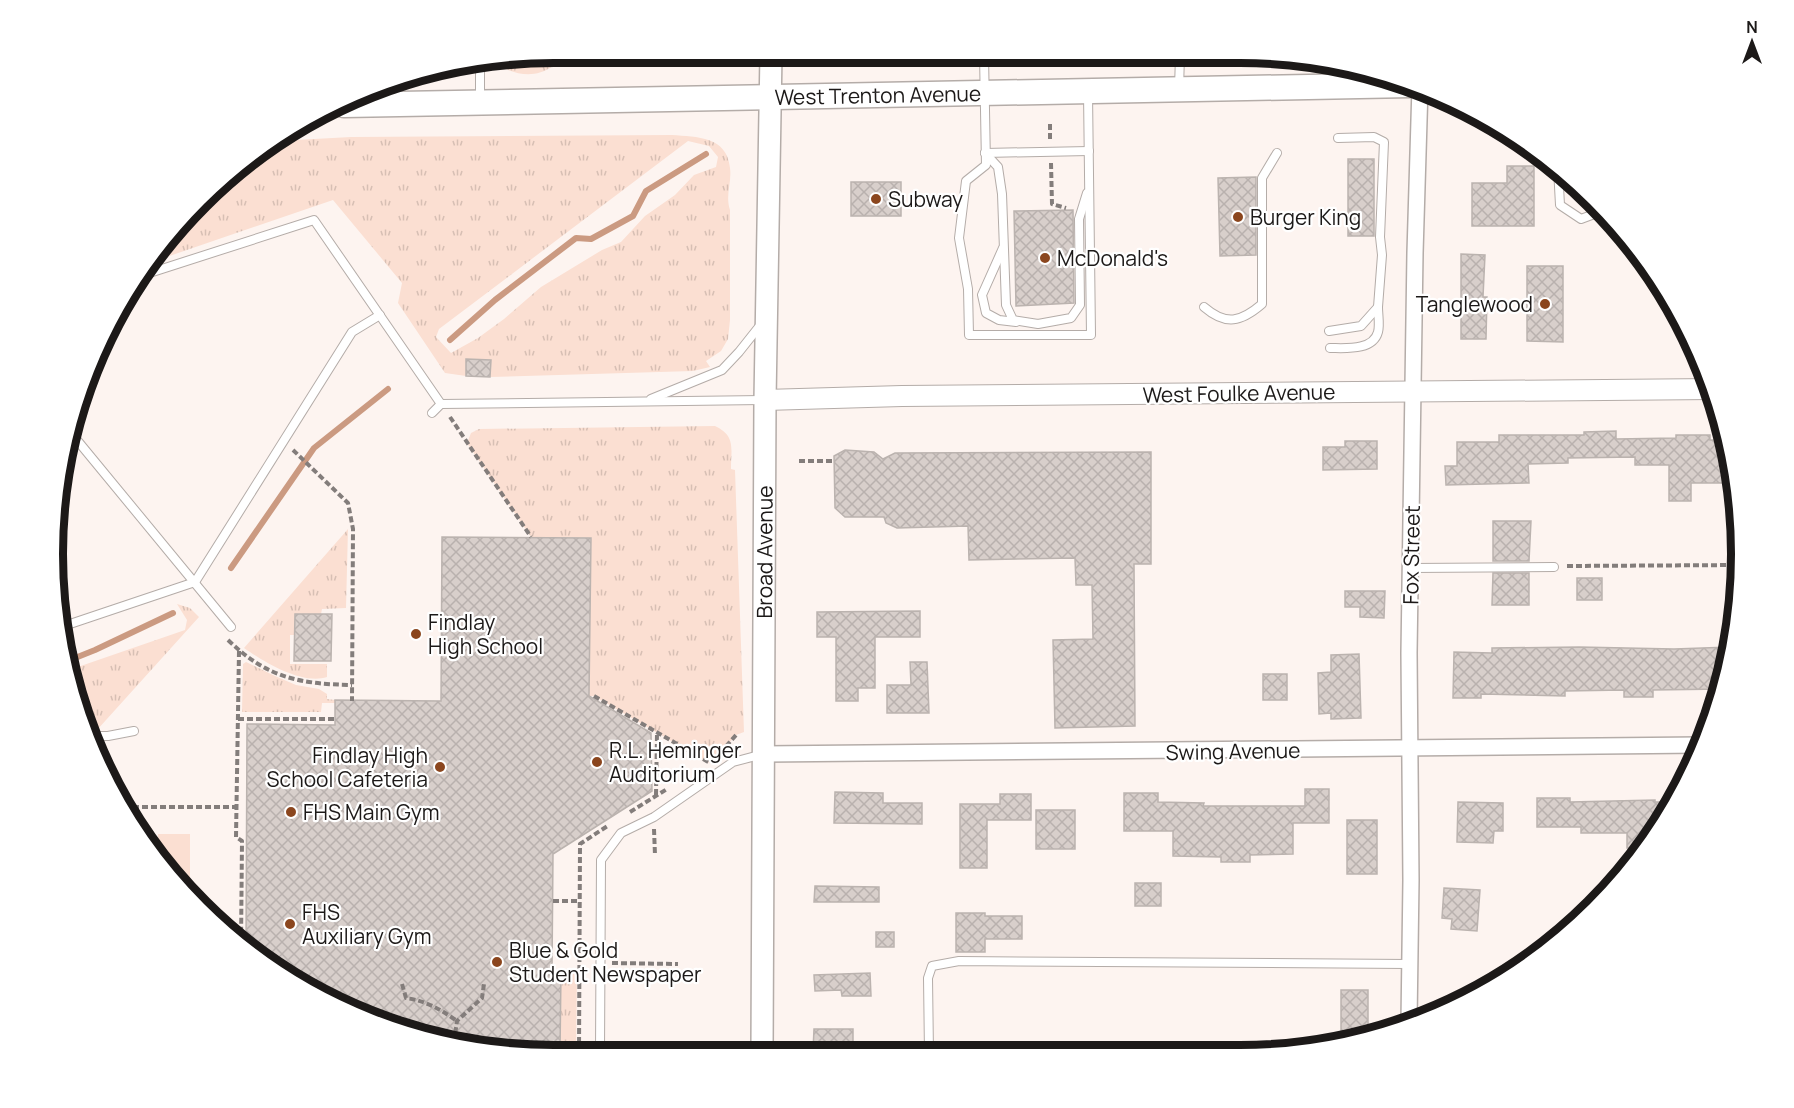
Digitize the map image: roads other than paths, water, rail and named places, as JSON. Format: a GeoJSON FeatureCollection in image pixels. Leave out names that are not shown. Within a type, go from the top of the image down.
{"type":"FeatureCollection","features":[{"type":"Feature","properties":{"kind":"main road","name":"Broad Avenue"},"geometry":{"type":"LineString","coordinates":[[762,1045],[765,400],[771,63]]}},
{"type":"Feature","properties":{"kind":"main road","name":"West Trenton Avenue"},"geometry":{"type":"LineString","coordinates":[[356,105],[1386,86]]}},
{"type":"Feature","properties":{"kind":"street","name":"Fox Street"},"geometry":{"type":"LineString","coordinates":[[1408,1015],[1409,653],[1420,97]]}},
{"type":"Feature","properties":{"kind":"street","name":"West Foulke Avenue"},"geometry":{"type":"LineString","coordinates":[[765,400],[902,396],[1702,389]]}},
{"type":"Feature","properties":{"kind":"street","name":"Swing Avenue"},"geometry":{"type":"LineString","coordinates":[[765,754],[1692,745]]}},
{"type":"Feature","properties":{"kind":"lane"},"geometry":{"type":"LineString","coordinates":[[984,63],[986,165],[966,181],[959,238],[968,289],[969,335],[1091,334],[1088,92]]}},
{"type":"Feature","properties":{"kind":"lane"},"geometry":{"type":"LineString","coordinates":[[1179,90],[1180,63]]}},
{"type":"Feature","properties":{"kind":"lane"},"geometry":{"type":"LineString","coordinates":[[480,69],[480,102]]}},
{"type":"Feature","properties":{"kind":"lane"},"geometry":{"type":"LineString","coordinates":[[1330,348],[1359,348],[1373,340],[1378,333],[1382,255],[1380,237],[1384,141],[1374,137],[1338,138]]}},
{"type":"Feature","properties":{"kind":"lane"},"geometry":{"type":"LineString","coordinates":[[985,153],[1089,151]]}},
{"type":"Feature","properties":{"kind":"lane"},"geometry":{"type":"LineString","coordinates":[[985,153],[998,167],[1002,194],[1006,306],[1013,320],[1038,324]]}},
{"type":"Feature","properties":{"kind":"lane"},"geometry":{"type":"LineString","coordinates":[[1204,307],[1215,316],[1231,320],[1247,316],[1262,304],[1262,178],[1277,153]]}},
{"type":"Feature","properties":{"kind":"lane"},"geometry":{"type":"LineString","coordinates":[[1559,181],[1560,205],[1581,219],[1594,214]]}},
{"type":"Feature","properties":{"kind":"lane"},"geometry":{"type":"LineString","coordinates":[[1004,247],[982,295],[986,313],[999,320],[1038,324],[1071,318],[1080,306],[1079,219],[1089,186]]}},
{"type":"Feature","properties":{"kind":"lane"},"geometry":{"type":"LineString","coordinates":[[152,272],[315,220],[441,404]]}},
{"type":"Feature","properties":{"kind":"lane"},"geometry":{"type":"LineString","coordinates":[[1329,331],[1361,326],[1378,307]]}},
{"type":"Feature","properties":{"kind":"lane"},"geometry":{"type":"LineString","coordinates":[[68,625],[195,582],[352,332],[380,315]]}},
{"type":"Feature","properties":{"kind":"lane"},"geometry":{"type":"LineString","coordinates":[[646,401],[722,370],[767,317]]}},
{"type":"Feature","properties":{"kind":"lane"},"geometry":{"type":"LineString","coordinates":[[432,413],[441,404],[765,400]]}},
{"type":"Feature","properties":{"kind":"lane"},"geometry":{"type":"LineString","coordinates":[[77,440],[231,627]]}},
{"type":"Feature","properties":{"kind":"lane"},"geometry":{"type":"LineString","coordinates":[[1411,568],[1554,567]]}},
{"type":"Feature","properties":{"kind":"lane"},"geometry":{"type":"LineString","coordinates":[[98,736],[134,731]]}},
{"type":"Feature","properties":{"kind":"lane"},"geometry":{"type":"LineString","coordinates":[[600,1045],[601,860],[621,833],[654,817],[733,762],[765,754]]}},
{"type":"Feature","properties":{"kind":"lane"},"geometry":{"type":"LineString","coordinates":[[929,1045],[928,978],[932,966],[994,961],[1410,964]]}},
{"type":"Feature","properties":{"kind":"waterway"},"geometry":{"type":"LineString","coordinates":[[450,340],[495,300],[576,238],[591,239],[633,216],[646,191],[706,154]]}},
{"type":"Feature","properties":{"kind":"waterway"},"geometry":{"type":"LineString","coordinates":[[231,568],[314,448],[388,389]]}},
{"type":"Feature","properties":{"kind":"waterway"},"geometry":{"type":"LineString","coordinates":[[74,658],[173,613]]}},
{"type":"Feature","properties":{"kind":"place","name":"Subway"},"geometry":{"type":"Point","coordinates":[876,199]}},
{"type":"Feature","properties":{"kind":"place","name":"Burger King"},"geometry":{"type":"Point","coordinates":[1238,217]}},
{"type":"Feature","properties":{"kind":"place","name":"McDonald's"},"geometry":{"type":"Point","coordinates":[1045,258]}},
{"type":"Feature","properties":{"kind":"place","name":"Tanglewood"},"geometry":{"type":"Point","coordinates":[1545,304]}},
{"type":"Feature","properties":{"kind":"place","name":"Findlay High School"},"geometry":{"type":"Point","coordinates":[416,634]}},
{"type":"Feature","properties":{"kind":"place","name":"R.L. Heminger Auditorium"},"geometry":{"type":"Point","coordinates":[597,762]}},
{"type":"Feature","properties":{"kind":"place","name":"Findlay High School Cafeteria"},"geometry":{"type":"Point","coordinates":[440,767]}},
{"type":"Feature","properties":{"kind":"place","name":"FHS Main Gym"},"geometry":{"type":"Point","coordinates":[291,812]}},
{"type":"Feature","properties":{"kind":"place","name":"FHS Auxiliary Gym"},"geometry":{"type":"Point","coordinates":[290,924]}},
{"type":"Feature","properties":{"kind":"place","name":"Blue & Gold Student Newspaper"},"geometry":{"type":"Point","coordinates":[497,962]}}]}
